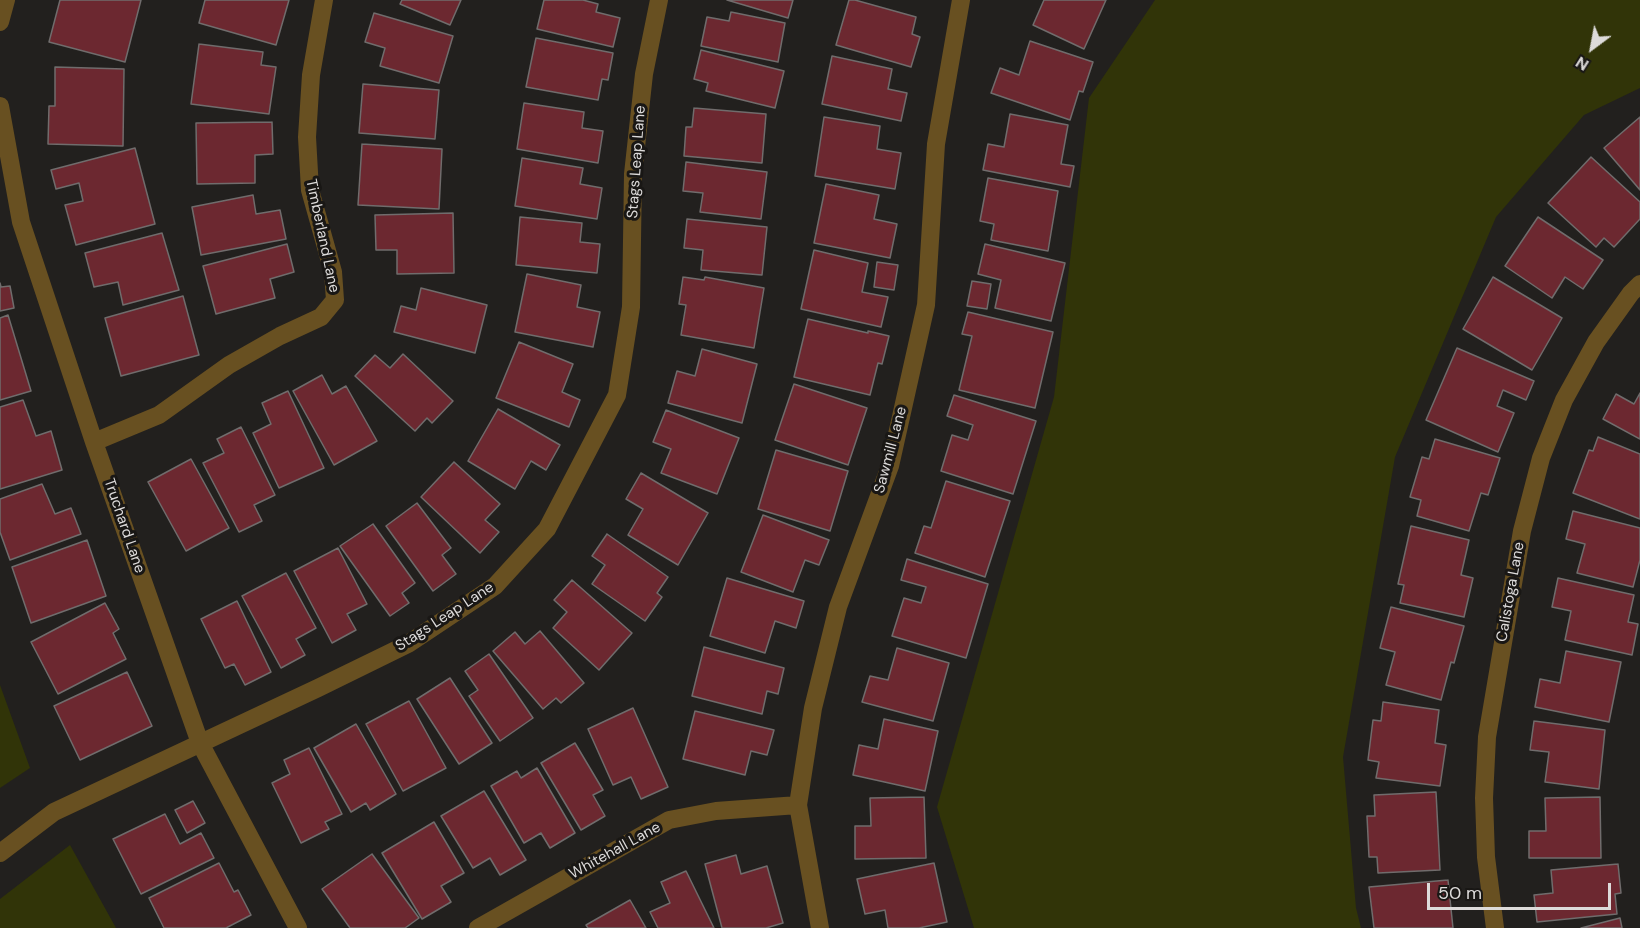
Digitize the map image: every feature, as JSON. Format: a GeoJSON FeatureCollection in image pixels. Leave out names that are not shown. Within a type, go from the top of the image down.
{"type":"FeatureCollection","features":[{"type":"Feature","properties":{"kind":"street"},"geometry":{"type":"LineString","coordinates":[[0,22],[6,0]]}},
{"type":"Feature","properties":{"kind":"street","name":"Timberland Lane"},"geometry":{"type":"LineString","coordinates":[[94,442],[159,415],[229,365],[280,336],[321,317],[335,300],[333,272],[310,190],[307,137],[310,75],[324,0]]}},
{"type":"Feature","properties":{"kind":"street","name":"Stags Leap Lane"},"geometry":{"type":"LineString","coordinates":[[0,853],[54,812],[408,644],[495,586],[547,529],[617,396],[631,307],[633,174],[644,74],[659,0]]}},
{"type":"Feature","properties":{"kind":"street","name":"Sawmill Lane"},"geometry":{"type":"LineString","coordinates":[[820,928],[798,805],[813,708],[838,607],[890,466],[926,305],[936,144],[961,0]]}},
{"type":"Feature","properties":{"kind":"street","name":"Truchard Lane"},"geometry":{"type":"LineString","coordinates":[[0,106],[21,222],[94,442],[200,743],[298,928]]}},
{"type":"Feature","properties":{"kind":"street","name":"Calistoga Lane"},"geometry":{"type":"LineString","coordinates":[[1495,928],[1486,857],[1484,798],[1487,737],[1522,531],[1541,458],[1564,400],[1596,342],[1640,284]]}},
{"type":"Feature","properties":{"kind":"street","name":"Whitehall Lane"},"geometry":{"type":"LineString","coordinates":[[478,928],[669,820],[716,811],[798,805]]}},
{"type":"Feature","properties":{"kind":"green space"},"geometry":{"type":"Polygon","coordinates":[[[1155,0],[1640,0],[1640,88],[1584,115],[1496,217],[1395,457],[1343,757],[1356,908],[1361,928],[974,928],[937,807],[1054,397],[1089,98],[1155,0]]]}},
{"type":"Feature","properties":{"kind":"green space"},"geometry":{"type":"Polygon","coordinates":[[[0,685],[30,768],[0,788],[0,685]]]}},
{"type":"Feature","properties":{"kind":"green space"},"geometry":{"type":"Polygon","coordinates":[[[70,845],[116,928],[0,928],[0,899],[70,845]]]}},
{"type":"Feature","properties":{"kind":"building"},"geometry":{"type":"Polygon","coordinates":[[[60,0],[141,0],[125,62],[49,42],[60,0]]]}},
{"type":"Feature","properties":{"kind":"building"},"geometry":{"type":"Polygon","coordinates":[[[205,0],[289,0],[276,45],[199,23],[205,0]]]}},
{"type":"Feature","properties":{"kind":"building"},"geometry":{"type":"Polygon","coordinates":[[[402,0],[461,0],[450,25],[400,4],[402,0]]]}},
{"type":"Feature","properties":{"kind":"building"},"geometry":{"type":"Polygon","coordinates":[[[544,0],[583,0],[598,4],[596,12],[620,18],[613,47],[537,29],[544,0]]]}},
{"type":"Feature","properties":{"kind":"building"},"geometry":{"type":"Polygon","coordinates":[[[727,0],[793,0],[788,18],[727,0]]]}},
{"type":"Feature","properties":{"kind":"building"},"geometry":{"type":"Polygon","coordinates":[[[849,0],[916,17],[912,34],[920,37],[911,67],[836,45],[849,0]]]}},
{"type":"Feature","properties":{"kind":"building"},"geometry":{"type":"Polygon","coordinates":[[[1044,0],[1106,0],[1084,49],[1033,25],[1044,0]]]}},
{"type":"Feature","properties":{"kind":"building"},"geometry":{"type":"Polygon","coordinates":[[[731,12],[785,23],[778,62],[701,46],[707,17],[729,21],[731,12]]]}},
{"type":"Feature","properties":{"kind":"building"},"geometry":{"type":"Polygon","coordinates":[[[374,13],[453,36],[439,83],[380,66],[385,48],[365,42],[374,13]]]}},
{"type":"Feature","properties":{"kind":"building"},"geometry":{"type":"Polygon","coordinates":[[[536,38],[613,53],[608,80],[602,79],[598,100],[526,87],[536,38]]]}},
{"type":"Feature","properties":{"kind":"building"},"geometry":{"type":"Polygon","coordinates":[[[1030,41],[1093,62],[1083,92],[1079,91],[1070,120],[991,93],[1000,68],[1019,75],[1030,41]]]}},
{"type":"Feature","properties":{"kind":"building"},"geometry":{"type":"Polygon","coordinates":[[[199,44],[263,52],[261,65],[276,67],[269,114],[191,104],[199,44]]]}},
{"type":"Feature","properties":{"kind":"building"},"geometry":{"type":"Polygon","coordinates":[[[701,50],[784,71],[775,108],[706,91],[708,83],[694,79],[701,50]]]}},
{"type":"Feature","properties":{"kind":"building"},"geometry":{"type":"Polygon","coordinates":[[[832,56],[892,69],[888,89],[907,93],[901,121],[822,104],[832,56]]]}},
{"type":"Feature","properties":{"kind":"building"},"geometry":{"type":"Polygon","coordinates":[[[55,67],[124,69],[123,146],[48,144],[49,106],[55,106],[55,67]]]}},
{"type":"Feature","properties":{"kind":"building"},"geometry":{"type":"Polygon","coordinates":[[[363,84],[439,90],[435,139],[359,133],[363,84]]]}},
{"type":"Feature","properties":{"kind":"building"},"geometry":{"type":"Polygon","coordinates":[[[524,103],[584,112],[582,128],[603,131],[598,163],[517,149],[524,103]]]}},
{"type":"Feature","properties":{"kind":"building"},"geometry":{"type":"Polygon","coordinates":[[[694,108],[766,114],[762,163],[684,156],[686,127],[692,127],[694,108]]]}},
{"type":"Feature","properties":{"kind":"building"},"geometry":{"type":"Polygon","coordinates":[[[1010,114],[1068,125],[1061,164],[1074,166],[1070,187],[983,170],[988,144],[1004,147],[1010,114]]]}},
{"type":"Feature","properties":{"kind":"building"},"geometry":{"type":"Polygon","coordinates":[[[824,117],[880,126],[877,149],[901,153],[895,189],[815,176],[824,117]]]}},
{"type":"Feature","properties":{"kind":"building"},"geometry":{"type":"Polygon","coordinates":[[[1640,117],[1640,190],[1604,148],[1640,117]]]}},
{"type":"Feature","properties":{"kind":"building"},"geometry":{"type":"Polygon","coordinates":[[[272,122],[273,154],[255,155],[255,183],[197,184],[196,123],[272,122]]]}},
{"type":"Feature","properties":{"kind":"building"},"geometry":{"type":"Polygon","coordinates":[[[362,144],[442,149],[439,209],[358,205],[362,144]]]}},
{"type":"Feature","properties":{"kind":"building"},"geometry":{"type":"Polygon","coordinates":[[[135,148],[155,224],[76,245],[65,205],[83,201],[79,183],[56,189],[51,170],[135,148]]]}},
{"type":"Feature","properties":{"kind":"building"},"geometry":{"type":"Polygon","coordinates":[[[1591,157],[1640,202],[1640,219],[1614,247],[1604,238],[1596,247],[1548,203],[1591,157]]]}},
{"type":"Feature","properties":{"kind":"building"},"geometry":{"type":"Polygon","coordinates":[[[522,158],[583,168],[580,184],[602,188],[597,219],[515,206],[522,158]]]}},
{"type":"Feature","properties":{"kind":"building"},"geometry":{"type":"Polygon","coordinates":[[[686,162],[767,172],[761,219],[700,212],[703,193],[683,191],[686,162]]]}},
{"type":"Feature","properties":{"kind":"building"},"geometry":{"type":"Polygon","coordinates":[[[988,178],[1058,191],[1048,251],[991,240],[994,224],[980,221],[988,178]]]}},
{"type":"Feature","properties":{"kind":"building"},"geometry":{"type":"Polygon","coordinates":[[[826,184],[879,195],[874,219],[897,224],[890,258],[814,243],[826,184]]]}},
{"type":"Feature","properties":{"kind":"building"},"geometry":{"type":"Polygon","coordinates":[[[253,195],[256,214],[280,210],[286,239],[201,255],[192,207],[253,195]]]}},
{"type":"Feature","properties":{"kind":"building"},"geometry":{"type":"Polygon","coordinates":[[[453,213],[454,273],[397,274],[397,250],[376,250],[375,215],[453,213]]]}},
{"type":"Feature","properties":{"kind":"building"},"geometry":{"type":"Polygon","coordinates":[[[520,217],[582,223],[580,242],[600,244],[597,273],[516,265],[520,217]]]}},
{"type":"Feature","properties":{"kind":"building"},"geometry":{"type":"Polygon","coordinates":[[[1538,217],[1603,260],[1583,289],[1565,277],[1552,298],[1505,266],[1538,217]]]}},
{"type":"Feature","properties":{"kind":"building"},"geometry":{"type":"Polygon","coordinates":[[[687,219],[767,227],[762,275],[701,270],[703,250],[684,248],[687,219]]]}},
{"type":"Feature","properties":{"kind":"building"},"geometry":{"type":"Polygon","coordinates":[[[162,233],[179,290],[123,305],[118,282],[94,287],[85,253],[162,233]]]}},
{"type":"Feature","properties":{"kind":"building"},"geometry":{"type":"Polygon","coordinates":[[[287,244],[294,272],[270,279],[275,298],[216,314],[203,266],[287,244]]]}},
{"type":"Feature","properties":{"kind":"building"},"geometry":{"type":"Polygon","coordinates":[[[985,244],[1065,263],[1051,321],[995,308],[1001,280],[978,274],[985,244]]]}},
{"type":"Feature","properties":{"kind":"building"},"geometry":{"type":"Polygon","coordinates":[[[814,250],[868,263],[862,292],[888,297],[881,327],[801,309],[814,250]]]}},
{"type":"Feature","properties":{"kind":"building"},"geometry":{"type":"Polygon","coordinates":[[[877,262],[898,265],[894,290],[874,287],[877,262]]]}},
{"type":"Feature","properties":{"kind":"building"},"geometry":{"type":"Polygon","coordinates":[[[527,274],[581,285],[577,307],[600,312],[593,347],[515,332],[527,274]]]}},
{"type":"Feature","properties":{"kind":"building"},"geometry":{"type":"Polygon","coordinates":[[[683,277],[704,280],[705,277],[764,288],[754,348],[681,335],[686,305],[679,304],[683,277]]]}},
{"type":"Feature","properties":{"kind":"building"},"geometry":{"type":"Polygon","coordinates":[[[1493,277],[1562,318],[1532,370],[1463,329],[1493,277]]]}},
{"type":"Feature","properties":{"kind":"building"},"geometry":{"type":"Polygon","coordinates":[[[972,281],[991,284],[987,309],[967,306],[972,281]]]}},
{"type":"Feature","properties":{"kind":"building"},"geometry":{"type":"Polygon","coordinates":[[[0,283],[1,287],[10,286],[14,308],[0,311],[0,283]]]}},
{"type":"Feature","properties":{"kind":"building"},"geometry":{"type":"Polygon","coordinates":[[[421,288],[487,305],[475,353],[394,332],[401,306],[416,310],[421,288]]]}},
{"type":"Feature","properties":{"kind":"building"},"geometry":{"type":"Polygon","coordinates":[[[183,296],[199,355],[121,376],[105,318],[183,296]]]}},
{"type":"Feature","properties":{"kind":"building"},"geometry":{"type":"Polygon","coordinates":[[[968,312],[1053,332],[1035,408],[959,390],[972,336],[962,334],[968,312]]]}},
{"type":"Feature","properties":{"kind":"building"},"geometry":{"type":"Polygon","coordinates":[[[8,315],[31,391],[0,400],[0,318],[8,315]]]}},
{"type":"Feature","properties":{"kind":"building"},"geometry":{"type":"Polygon","coordinates":[[[808,319],[889,336],[882,364],[878,363],[870,395],[794,377],[808,319]]]}},
{"type":"Feature","properties":{"kind":"building"},"geometry":{"type":"Polygon","coordinates":[[[519,342],[573,364],[562,392],[580,400],[569,427],[496,398],[519,342]]]}},
{"type":"Feature","properties":{"kind":"building"},"geometry":{"type":"Polygon","coordinates":[[[1457,348],[1534,381],[1526,400],[1503,390],[1497,406],[1514,413],[1498,452],[1426,420],[1457,348]]]}},
{"type":"Feature","properties":{"kind":"building"},"geometry":{"type":"Polygon","coordinates":[[[702,349],[757,364],[742,423],[668,403],[677,371],[695,376],[702,349]]]}},
{"type":"Feature","properties":{"kind":"building"},"geometry":{"type":"Polygon","coordinates":[[[403,354],[453,401],[432,423],[427,418],[415,431],[355,376],[375,355],[390,368],[403,354]]]}},
{"type":"Feature","properties":{"kind":"building"},"geometry":{"type":"Polygon","coordinates":[[[322,375],[332,394],[346,386],[377,441],[334,465],[293,391],[322,375]]]}},
{"type":"Feature","properties":{"kind":"building"},"geometry":{"type":"Polygon","coordinates":[[[794,384],[867,408],[848,465],[775,440],[794,384]]]}},
{"type":"Feature","properties":{"kind":"building"},"geometry":{"type":"Polygon","coordinates":[[[288,391],[324,468],[279,488],[253,433],[271,424],[262,403],[288,391]]]}},
{"type":"Feature","properties":{"kind":"building"},"geometry":{"type":"Polygon","coordinates":[[[1640,393],[1640,439],[1603,419],[1616,394],[1634,404],[1640,393]]]}},
{"type":"Feature","properties":{"kind":"building"},"geometry":{"type":"Polygon","coordinates":[[[954,395],[1036,421],[1013,494],[941,471],[952,435],[968,440],[973,425],[947,416],[954,395]]]}},
{"type":"Feature","properties":{"kind":"building"},"geometry":{"type":"Polygon","coordinates":[[[23,400],[36,436],[51,431],[62,470],[0,489],[0,407],[23,400]]]}},
{"type":"Feature","properties":{"kind":"building"},"geometry":{"type":"Polygon","coordinates":[[[498,409],[560,445],[546,470],[531,461],[515,489],[468,461],[498,409]]]}},
{"type":"Feature","properties":{"kind":"building"},"geometry":{"type":"Polygon","coordinates":[[[666,410],[739,438],[717,494],[661,473],[671,449],[653,442],[666,410]]]}},
{"type":"Feature","properties":{"kind":"building"},"geometry":{"type":"Polygon","coordinates":[[[241,427],[275,495],[254,505],[262,521],[239,532],[203,463],[224,453],[217,439],[241,427]]]}},
{"type":"Feature","properties":{"kind":"building"},"geometry":{"type":"Polygon","coordinates":[[[1598,437],[1640,454],[1640,519],[1573,493],[1589,450],[1593,451],[1598,437]]]}},
{"type":"Feature","properties":{"kind":"building"},"geometry":{"type":"Polygon","coordinates":[[[1435,439],[1500,458],[1488,495],[1481,493],[1469,531],[1417,516],[1421,500],[1410,497],[1422,457],[1429,459],[1435,439]]]}},
{"type":"Feature","properties":{"kind":"building"},"geometry":{"type":"Polygon","coordinates":[[[776,450],[848,471],[830,531],[758,509],[776,450]]]}},
{"type":"Feature","properties":{"kind":"building"},"geometry":{"type":"Polygon","coordinates":[[[191,459],[229,528],[186,551],[148,482],[191,459]]]}},
{"type":"Feature","properties":{"kind":"building"},"geometry":{"type":"Polygon","coordinates":[[[454,462],[500,504],[485,520],[499,532],[480,553],[421,497],[454,462]]]}},
{"type":"Feature","properties":{"kind":"building"},"geometry":{"type":"Polygon","coordinates":[[[641,473],[708,513],[678,565],[628,535],[643,509],[626,499],[641,473]]]}},
{"type":"Feature","properties":{"kind":"building"},"geometry":{"type":"Polygon","coordinates":[[[946,481],[1010,501],[985,577],[915,553],[924,526],[931,528],[946,481]]]}},
{"type":"Feature","properties":{"kind":"building"},"geometry":{"type":"Polygon","coordinates":[[[42,484],[55,514],[71,508],[81,534],[10,560],[0,532],[0,499],[42,484]]]}},
{"type":"Feature","properties":{"kind":"building"},"geometry":{"type":"Polygon","coordinates":[[[417,503],[451,548],[442,555],[456,574],[433,591],[386,526],[417,503]]]}},
{"type":"Feature","properties":{"kind":"building"},"geometry":{"type":"Polygon","coordinates":[[[1573,511],[1640,528],[1640,560],[1633,587],[1577,573],[1585,544],[1566,539],[1573,511]]]}},
{"type":"Feature","properties":{"kind":"building"},"geometry":{"type":"Polygon","coordinates":[[[763,515],[829,540],[819,565],[805,560],[793,592],[741,572],[763,515]]]}},
{"type":"Feature","properties":{"kind":"building"},"geometry":{"type":"Polygon","coordinates":[[[373,524],[415,583],[402,593],[409,603],[390,616],[340,546],[373,524]]]}},
{"type":"Feature","properties":{"kind":"building"},"geometry":{"type":"Polygon","coordinates":[[[1411,526],[1469,540],[1461,575],[1473,578],[1464,617],[1400,603],[1404,585],[1398,584],[1411,526]]]}},
{"type":"Feature","properties":{"kind":"building"},"geometry":{"type":"Polygon","coordinates":[[[607,534],[668,577],[657,593],[662,597],[645,621],[592,584],[605,565],[592,556],[607,534]]]}},
{"type":"Feature","properties":{"kind":"building"},"geometry":{"type":"Polygon","coordinates":[[[87,540],[106,596],[31,623],[12,567],[87,540]]]}},
{"type":"Feature","properties":{"kind":"building"},"geometry":{"type":"Polygon","coordinates":[[[338,548],[367,604],[347,614],[356,630],[332,643],[294,571],[338,548]]]}},
{"type":"Feature","properties":{"kind":"building"},"geometry":{"type":"Polygon","coordinates":[[[907,559],[988,584],[966,658],[892,636],[904,598],[921,603],[926,587],[901,580],[907,559]]]}},
{"type":"Feature","properties":{"kind":"building"},"geometry":{"type":"Polygon","coordinates":[[[286,573],[316,628],[296,639],[305,655],[281,668],[242,596],[286,573]]]}},
{"type":"Feature","properties":{"kind":"building"},"geometry":{"type":"Polygon","coordinates":[[[727,578],[804,601],[796,628],[775,621],[765,653],[710,636],[727,578]]]}},
{"type":"Feature","properties":{"kind":"building"},"geometry":{"type":"Polygon","coordinates":[[[1558,578],[1634,595],[1628,622],[1638,624],[1632,655],[1565,640],[1571,611],[1552,607],[1558,578]]]}},
{"type":"Feature","properties":{"kind":"building"},"geometry":{"type":"Polygon","coordinates":[[[572,580],[632,633],[599,670],[553,628],[567,612],[554,600],[572,580]]]}},
{"type":"Feature","properties":{"kind":"building"},"geometry":{"type":"Polygon","coordinates":[[[237,601],[271,672],[245,685],[234,664],[225,668],[201,619],[237,601]]]}},
{"type":"Feature","properties":{"kind":"building"},"geometry":{"type":"Polygon","coordinates":[[[105,603],[119,629],[113,633],[126,659],[58,694],[31,642],[105,603]]]}},
{"type":"Feature","properties":{"kind":"building"},"geometry":{"type":"Polygon","coordinates":[[[1391,607],[1464,626],[1441,700],[1386,685],[1395,652],[1380,648],[1391,607]]]}},
{"type":"Feature","properties":{"kind":"building"},"geometry":{"type":"Polygon","coordinates":[[[540,631],[584,683],[561,703],[556,698],[543,709],[493,651],[515,632],[525,644],[540,631]]]}},
{"type":"Feature","properties":{"kind":"building"},"geometry":{"type":"Polygon","coordinates":[[[704,647],[784,668],[778,694],[767,691],[762,714],[692,696],[704,647]]]}},
{"type":"Feature","properties":{"kind":"building"},"geometry":{"type":"Polygon","coordinates":[[[897,648],[949,663],[933,721],[862,702],[870,676],[888,680],[897,648]]]}},
{"type":"Feature","properties":{"kind":"building"},"geometry":{"type":"Polygon","coordinates":[[[1566,651],[1621,662],[1609,722],[1535,707],[1540,679],[1560,683],[1566,651]]]}},
{"type":"Feature","properties":{"kind":"building"},"geometry":{"type":"Polygon","coordinates":[[[489,654],[533,718],[500,741],[469,696],[478,690],[465,671],[489,654]]]}},
{"type":"Feature","properties":{"kind":"building"},"geometry":{"type":"Polygon","coordinates":[[[127,672],[152,726],[80,760],[54,706],[127,672]]]}},
{"type":"Feature","properties":{"kind":"building"},"geometry":{"type":"Polygon","coordinates":[[[450,678],[492,743],[459,764],[417,699],[450,678]]]}},
{"type":"Feature","properties":{"kind":"building"},"geometry":{"type":"Polygon","coordinates":[[[409,701],[446,768],[403,791],[366,724],[409,701]]]}},
{"type":"Feature","properties":{"kind":"building"},"geometry":{"type":"Polygon","coordinates":[[[1383,702],[1439,710],[1435,743],[1446,745],[1440,786],[1376,778],[1379,762],[1368,760],[1373,720],[1381,721],[1383,702]]]}},
{"type":"Feature","properties":{"kind":"building"},"geometry":{"type":"Polygon","coordinates":[[[633,708],[668,787],[641,799],[631,777],[613,785],[588,729],[633,708]]]}},
{"type":"Feature","properties":{"kind":"building"},"geometry":{"type":"Polygon","coordinates":[[[695,711],[774,730],[767,755],[751,751],[745,775],[683,759],[695,711]]]}},
{"type":"Feature","properties":{"kind":"building"},"geometry":{"type":"Polygon","coordinates":[[[884,719],[938,731],[925,791],[853,775],[859,745],[878,749],[884,719]]]}},
{"type":"Feature","properties":{"kind":"building"},"geometry":{"type":"Polygon","coordinates":[[[1534,721],[1605,730],[1599,789],[1545,782],[1549,752],[1530,750],[1534,721]]]}},
{"type":"Feature","properties":{"kind":"building"},"geometry":{"type":"Polygon","coordinates":[[[356,724],[396,794],[370,810],[366,803],[351,812],[314,748],[356,724]]]}},
{"type":"Feature","properties":{"kind":"building"},"geometry":{"type":"Polygon","coordinates":[[[575,743],[603,790],[593,795],[605,816],[581,830],[541,763],[575,743]]]}},
{"type":"Feature","properties":{"kind":"building"},"geometry":{"type":"Polygon","coordinates":[[[309,748],[342,814],[325,822],[329,829],[301,843],[272,783],[290,774],[284,760],[309,748]]]}},
{"type":"Feature","properties":{"kind":"building"},"geometry":{"type":"Polygon","coordinates":[[[537,768],[575,833],[550,848],[541,833],[524,843],[491,786],[517,771],[521,778],[537,768]]]}},
{"type":"Feature","properties":{"kind":"building"},"geometry":{"type":"Polygon","coordinates":[[[484,791],[526,860],[500,875],[490,858],[473,868],[441,816],[484,791]]]}},
{"type":"Feature","properties":{"kind":"building"},"geometry":{"type":"Polygon","coordinates":[[[1436,792],[1440,870],[1378,873],[1377,857],[1369,857],[1367,816],[1375,816],[1374,795],[1436,792]]]}},
{"type":"Feature","properties":{"kind":"building"},"geometry":{"type":"Polygon","coordinates":[[[924,797],[926,858],[855,859],[855,826],[871,826],[870,798],[924,797]]]}},
{"type":"Feature","properties":{"kind":"building"},"geometry":{"type":"Polygon","coordinates":[[[1600,797],[1601,858],[1529,858],[1529,831],[1546,831],[1545,798],[1600,797]]]}},
{"type":"Feature","properties":{"kind":"building"},"geometry":{"type":"Polygon","coordinates":[[[193,801],[205,823],[187,833],[175,810],[193,801]]]}},
{"type":"Feature","properties":{"kind":"building"},"geometry":{"type":"Polygon","coordinates":[[[165,814],[180,844],[201,833],[214,858],[141,894],[113,839],[165,814]]]}},
{"type":"Feature","properties":{"kind":"building"},"geometry":{"type":"Polygon","coordinates":[[[434,822],[464,873],[441,886],[451,902],[422,919],[382,853],[434,822]]]}},
{"type":"Feature","properties":{"kind":"building"},"geometry":{"type":"Polygon","coordinates":[[[372,854],[419,918],[405,928],[350,928],[322,889],[372,854]]]}},
{"type":"Feature","properties":{"kind":"building"},"geometry":{"type":"Polygon","coordinates":[[[736,855],[741,874],[767,866],[783,923],[766,928],[722,928],[705,864],[736,855]]]}},
{"type":"Feature","properties":{"kind":"building"},"geometry":{"type":"Polygon","coordinates":[[[219,863],[234,892],[238,890],[251,915],[226,928],[164,928],[149,898],[219,863]]]}},
{"type":"Feature","properties":{"kind":"building"},"geometry":{"type":"Polygon","coordinates":[[[934,863],[947,922],[919,928],[888,928],[885,910],[865,914],[857,879],[934,863]]]}},
{"type":"Feature","properties":{"kind":"building"},"geometry":{"type":"Polygon","coordinates":[[[1618,864],[1621,893],[1615,894],[1617,914],[1537,922],[1534,895],[1553,893],[1551,870],[1618,864]]]}},
{"type":"Feature","properties":{"kind":"building"},"geometry":{"type":"Polygon","coordinates":[[[686,871],[714,928],[658,928],[650,912],[670,903],[661,882],[686,871]]]}},
{"type":"Feature","properties":{"kind":"building"},"geometry":{"type":"Polygon","coordinates":[[[1448,880],[1453,928],[1374,928],[1369,887],[1448,880]]]}},
{"type":"Feature","properties":{"kind":"building"},"geometry":{"type":"Polygon","coordinates":[[[630,900],[646,928],[588,928],[586,925],[630,900]]]}},
{"type":"Feature","properties":{"kind":"building"},"geometry":{"type":"Polygon","coordinates":[[[1620,918],[1622,928],[1581,928],[1620,918]]]}}]}
